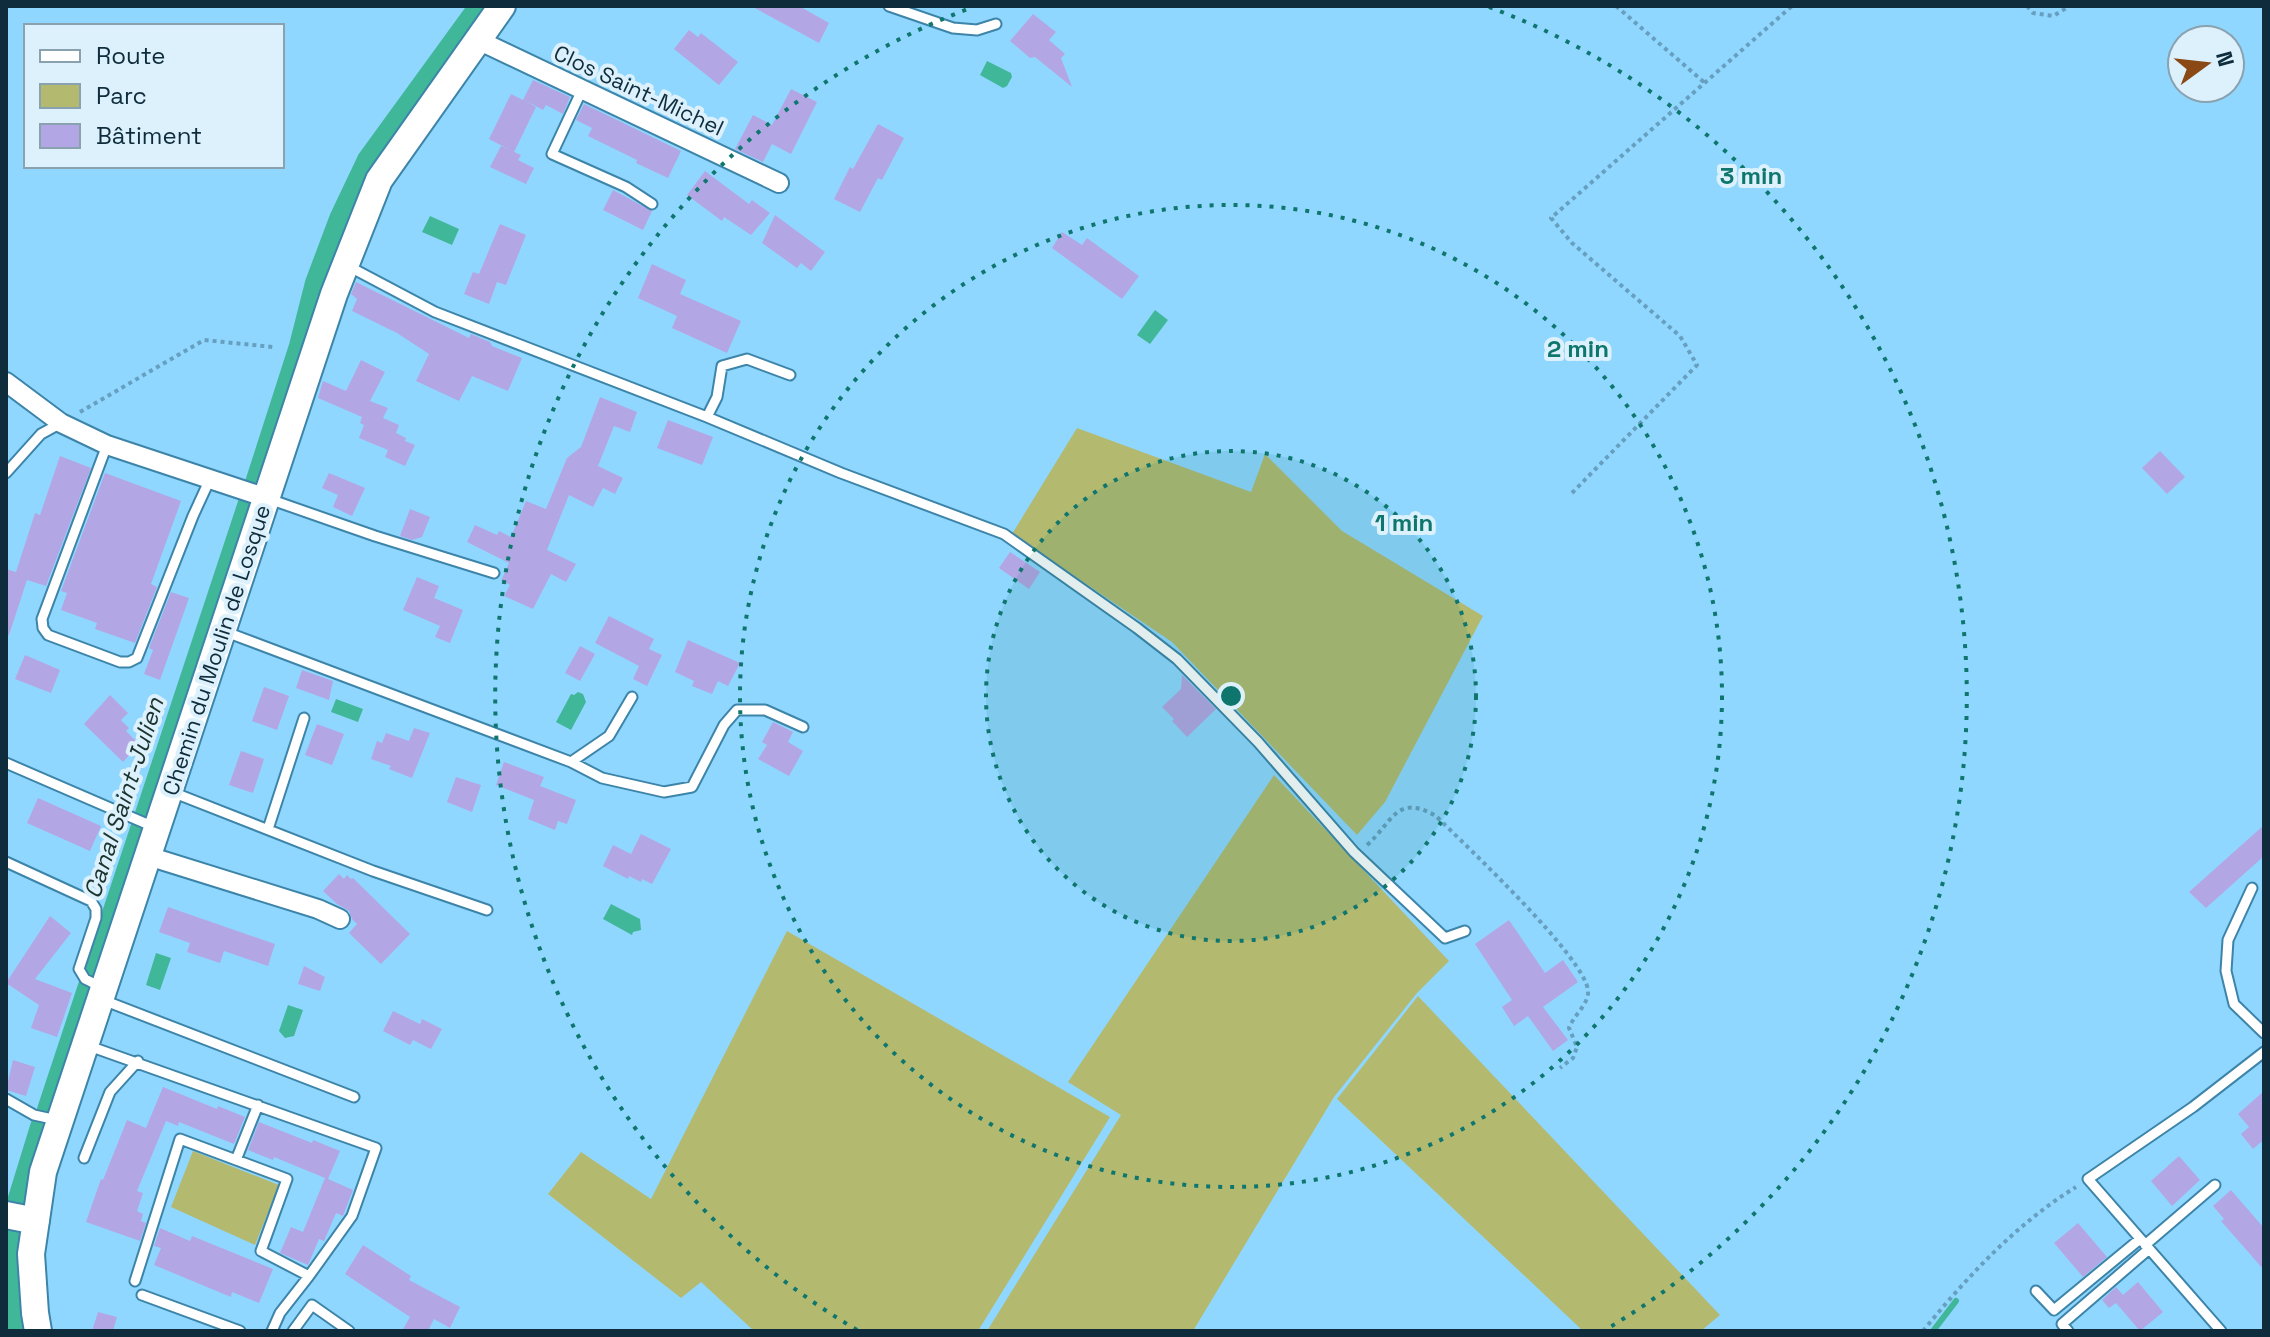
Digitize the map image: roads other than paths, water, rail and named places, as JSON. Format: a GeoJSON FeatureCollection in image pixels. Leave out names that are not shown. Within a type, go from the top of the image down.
{"type":"FeatureCollection","features":[{"type":"Feature","properties":{"kind":"street","name":"Chemin du Moulin de Losque"},"geometry":{"type":"LineString","coordinates":[[38,1331],[31,1254],[22,1218],[43,1172],[56,1120],[85,1045],[97,988],[148,856],[147,824],[169,791],[222,631],[257,494],[379,180],[502,6]]}},
{"type":"Feature","properties":{"kind":"street","name":"Clos Saint-Michel"},"geometry":{"type":"LineString","coordinates":[[478,40],[779,183]]}},
{"type":"Feature","properties":{"kind":"street"},"geometry":{"type":"LineString","coordinates":[[6,382],[61,423],[107,445],[257,494]]}},
{"type":"Feature","properties":{"kind":"street"},"geometry":{"type":"LineString","coordinates":[[148,856],[318,909],[340,919]]}},
{"type":"Feature","properties":{"kind":"lane"},"geometry":{"type":"LineString","coordinates":[[889,6],[953,28],[977,30],[996,24]]}},
{"type":"Feature","properties":{"kind":"lane"},"geometry":{"type":"LineString","coordinates":[[582,90],[552,154],[626,187],[652,204]]}},
{"type":"Feature","properties":{"kind":"lane"},"geometry":{"type":"LineString","coordinates":[[345,265],[435,312],[707,417],[841,473],[1004,534],[1177,659],[1258,742],[1354,852],[1445,938],[1465,931]]}},
{"type":"Feature","properties":{"kind":"lane"},"geometry":{"type":"LineString","coordinates":[[707,417],[717,397],[722,366],[747,359],[790,375]]}},
{"type":"Feature","properties":{"kind":"lane"},"geometry":{"type":"LineString","coordinates":[[6,473],[41,434],[61,423]]}},
{"type":"Feature","properties":{"kind":"lane"},"geometry":{"type":"LineString","coordinates":[[107,445],[42,619],[48,635],[120,662],[137,658],[210,479]]}},
{"type":"Feature","properties":{"kind":"lane"},"geometry":{"type":"LineString","coordinates":[[257,494],[375,536],[494,573]]}},
{"type":"Feature","properties":{"kind":"lane"},"geometry":{"type":"LineString","coordinates":[[222,631],[571,762],[602,778],[664,792],[692,787],[724,725],[737,710],[765,710],[803,727]]}},
{"type":"Feature","properties":{"kind":"lane"},"geometry":{"type":"LineString","coordinates":[[571,762],[609,736],[632,697]]}},
{"type":"Feature","properties":{"kind":"lane"},"geometry":{"type":"LineString","coordinates":[[268,829],[304,718]]}},
{"type":"Feature","properties":{"kind":"lane"},"geometry":{"type":"LineString","coordinates":[[6,763],[147,824]]}},
{"type":"Feature","properties":{"kind":"lane"},"geometry":{"type":"LineString","coordinates":[[169,791],[373,871],[487,910]]}},
{"type":"Feature","properties":{"kind":"lane"},"geometry":{"type":"LineString","coordinates":[[6,862],[91,901],[96,909],[96,918],[79,969],[97,988],[354,1097]]}},
{"type":"Feature","properties":{"kind":"lane"},"geometry":{"type":"LineString","coordinates":[[2252,888],[2228,940],[2226,971],[2234,1004],[2264,1033]]}},
{"type":"Feature","properties":{"kind":"lane"},"geometry":{"type":"LineString","coordinates":[[85,1045],[138,1061],[376,1148],[352,1216],[280,1313],[272,1331]]}},
{"type":"Feature","properties":{"kind":"lane"},"geometry":{"type":"LineString","coordinates":[[2221,1331],[2088,1179],[2193,1107],[2264,1052]]}},
{"type":"Feature","properties":{"kind":"lane"},"geometry":{"type":"LineString","coordinates":[[84,1158],[110,1092],[138,1061]]}},
{"type":"Feature","properties":{"kind":"lane"},"geometry":{"type":"LineString","coordinates":[[6,1099],[34,1115],[56,1120]]}},
{"type":"Feature","properties":{"kind":"lane"},"geometry":{"type":"LineString","coordinates":[[236,1160],[258,1105]]}},
{"type":"Feature","properties":{"kind":"lane"},"geometry":{"type":"LineString","coordinates":[[135,1281],[180,1139],[287,1179],[261,1251],[309,1276]]}},
{"type":"Feature","properties":{"kind":"lane"},"geometry":{"type":"LineString","coordinates":[[2068,1331],[2062,1324],[2145,1244],[2215,1185]]}},
{"type":"Feature","properties":{"kind":"lane"},"geometry":{"type":"LineString","coordinates":[[2036,1291],[2054,1310],[2145,1244]]}},
{"type":"Feature","properties":{"kind":"lane"},"geometry":{"type":"LineString","coordinates":[[142,1295],[240,1331]]}},
{"type":"Feature","properties":{"kind":"lane"},"geometry":{"type":"LineString","coordinates":[[293,1331],[312,1305],[349,1331]]}},
{"type":"Feature","properties":{"kind":"waterway","name":"Canal Saint-Julien"},"geometry":{"type":"LineString","coordinates":[[255,486],[300,346],[316,283],[340,219],[368,160],[480,6]]}},
{"type":"Feature","properties":{"kind":"waterway","name":"Canal Saint-Julien"},"geometry":{"type":"LineString","coordinates":[[48,1110],[249,503]]}},
{"type":"Feature","properties":{"kind":"waterway","name":"Canal Saint-Julien"},"geometry":{"type":"LineString","coordinates":[[17,1205],[41,1127]]}},
{"type":"Feature","properties":{"kind":"waterway","name":"Canal Saint-Julien"},"geometry":{"type":"LineString","coordinates":[[12,1226],[10,1278],[16,1331]]}},
{"type":"Feature","properties":{"kind":"waterway"},"geometry":{"type":"LineString","coordinates":[[1933,1331],[1956,1301]]}}]}
